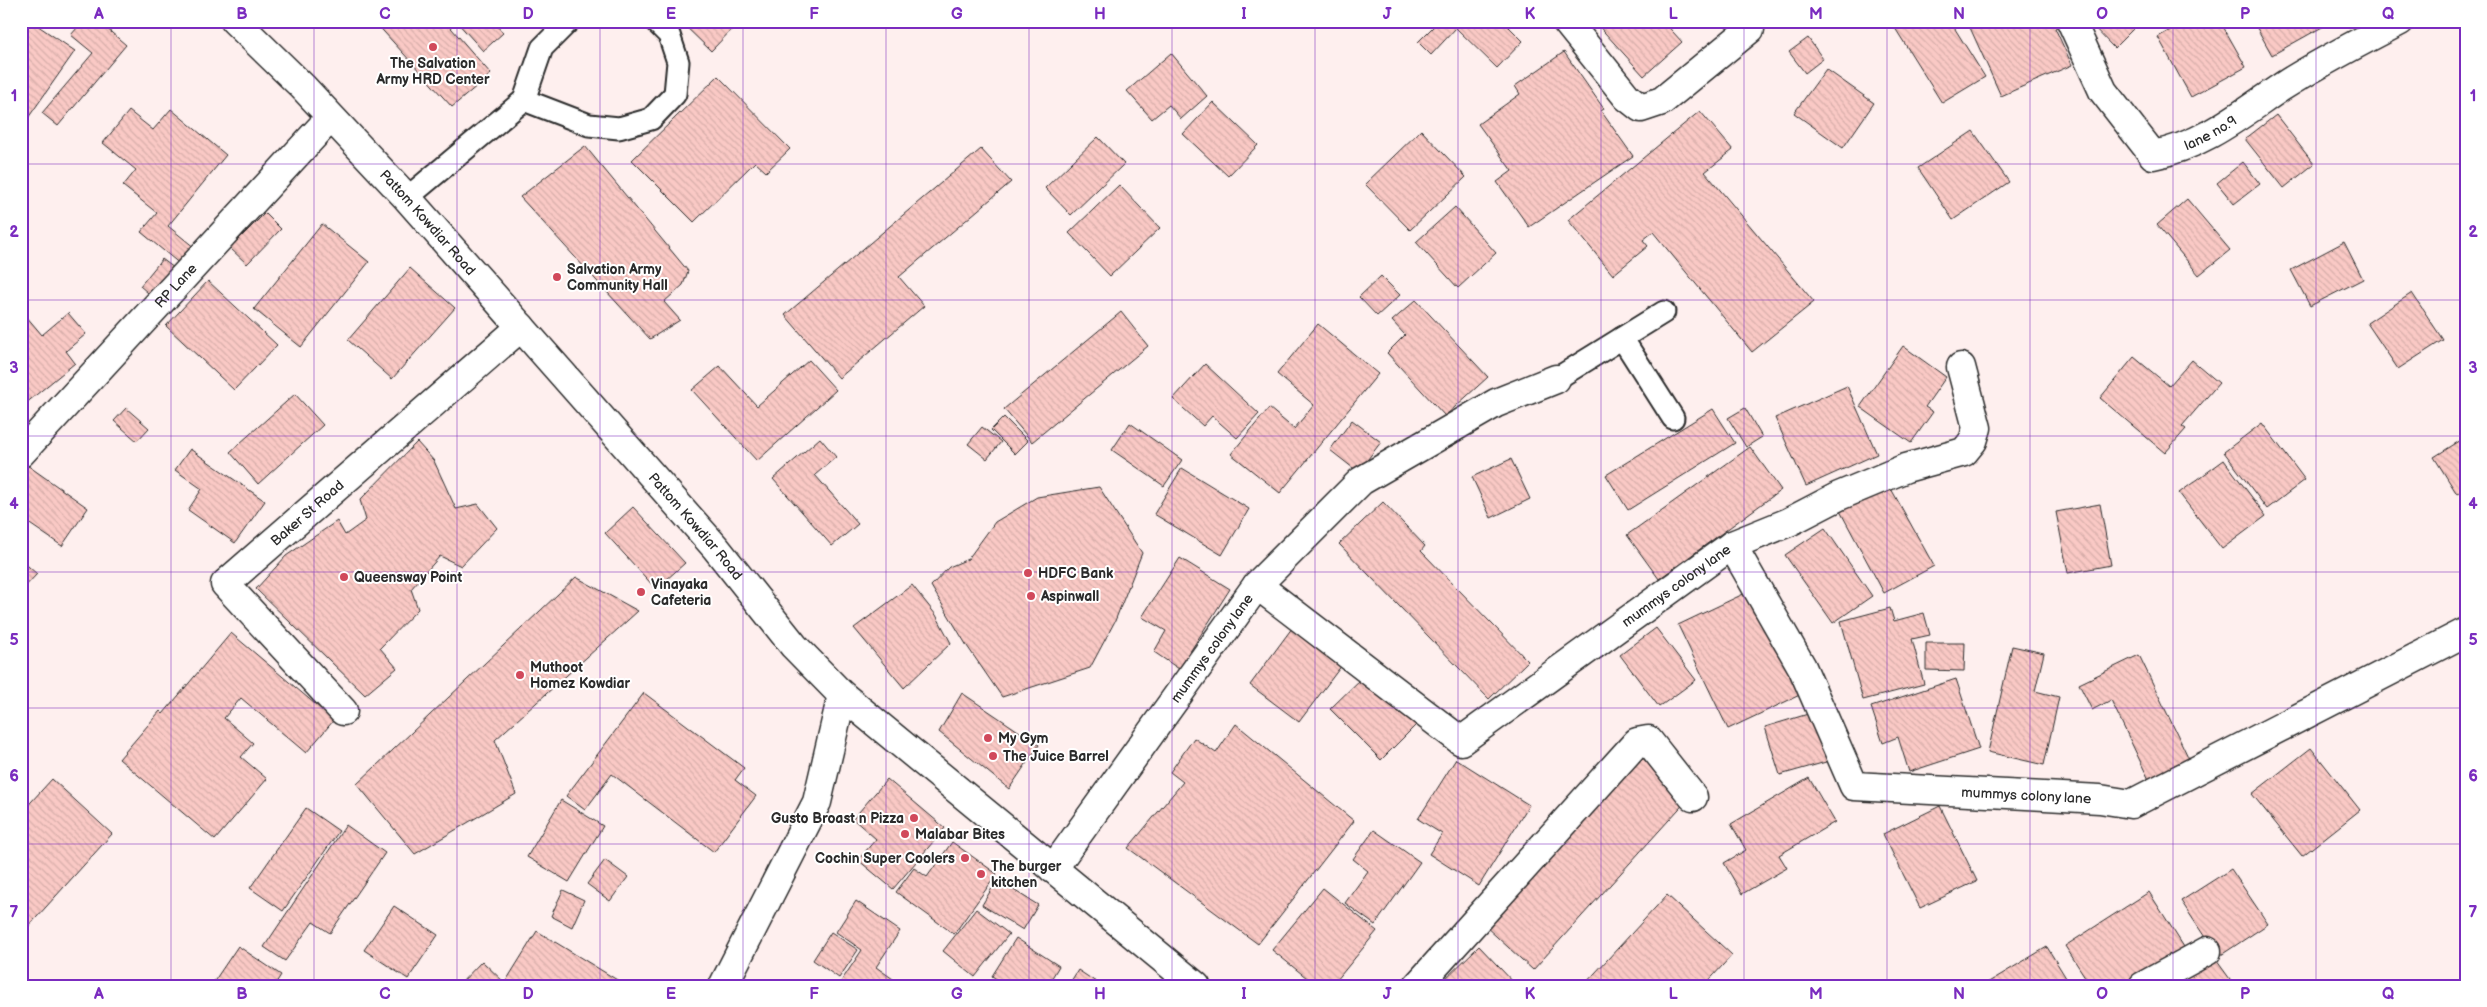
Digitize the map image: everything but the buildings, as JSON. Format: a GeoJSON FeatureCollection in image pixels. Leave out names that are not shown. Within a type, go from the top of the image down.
{"type":"FeatureCollection","features":[{"type":"Feature","properties":{"kind":"street","name":"Pattom Kowdiar Road"},"geometry":{"type":"LineString","coordinates":[[236,21],[407,198],[716,548],[794,646],[842,696],[1196,986]]}},
{"type":"Feature","properties":{"kind":"street"},"geometry":{"type":"LineString","coordinates":[[1566,21],[1627,97],[1641,108],[1662,102],[1750,29]]}},
{"type":"Feature","properties":{"kind":"street","name":"lane no.9"},"geometry":{"type":"LineString","coordinates":[[2071,21],[2103,91],[2153,155],[2178,150],[2238,118],[2281,87],[2400,21]]}},
{"type":"Feature","properties":{"kind":"street","name":"RP Lane"},"geometry":{"type":"LineString","coordinates":[[21,453],[330,118]]}},
{"type":"Feature","properties":{"kind":"street","name":"Baker St Road"},"geometry":{"type":"LineString","coordinates":[[343,711],[224,584],[521,327]]}},
{"type":"Feature","properties":{"kind":"street"},"geometry":{"type":"LineString","coordinates":[[1732,545],[1789,522],[1838,496],[1906,468],[1964,452],[1973,441],[1977,428],[1962,367]]}},
{"type":"Feature","properties":{"kind":"street"},"geometry":{"type":"LineString","coordinates":[[1257,585],[1361,481],[1496,403],[1556,379]]}},
{"type":"Feature","properties":{"kind":"street","name":"mummys colony lane"},"geometry":{"type":"LineString","coordinates":[[1053,870],[1257,585],[1461,741],[1732,545],[1802,667],[1854,786],[2100,799],[2131,804],[2466,632]]}},
{"type":"Feature","properties":{"kind":"street"},"geometry":{"type":"LineString","coordinates":[[723,986],[817,802],[842,696]]}},
{"type":"Feature","properties":{"kind":"street"},"geometry":{"type":"LineString","coordinates":[[1416,986],[1636,742],[1648,740],[1693,797]]}},
{"type":"Feature","properties":{"kind":"street"},"geometry":{"type":"LineString","coordinates":[[2143,986],[2207,951]]}},
{"type":"Feature","properties":{"kind":"lane"},"geometry":{"type":"LineString","coordinates":[[407,198],[524,100],[542,48],[569,21]]}},
{"type":"Feature","properties":{"kind":"lane"},"geometry":{"type":"LineString","coordinates":[[524,100],[589,125],[618,128],[651,119],[675,94],[678,62],[669,35],[656,21]]}},
{"type":"Feature","properties":{"kind":"lane"},"geometry":{"type":"LineString","coordinates":[[1556,379],[1664,312]]}},
{"type":"Feature","properties":{"kind":"lane"},"geometry":{"type":"LineString","coordinates":[[1622,338],[1673,418]]}},
{"type":"Feature","properties":{"kind":"place","name":"The Salvation Army HRD Center"},"geometry":{"type":"Point","coordinates":[433,47]}},
{"type":"Feature","properties":{"kind":"place","name":"Salvation Army Community Hall"},"geometry":{"type":"Point","coordinates":[557,277]}},
{"type":"Feature","properties":{"kind":"place","name":"HDFC Bank"},"geometry":{"type":"Point","coordinates":[1028,573]}},
{"type":"Feature","properties":{"kind":"place","name":"Queensway Point"},"geometry":{"type":"Point","coordinates":[344,577]}},
{"type":"Feature","properties":{"kind":"place","name":"Vinayaka Cafeteria"},"geometry":{"type":"Point","coordinates":[641,592]}},
{"type":"Feature","properties":{"kind":"place","name":"Aspinwall"},"geometry":{"type":"Point","coordinates":[1031,596]}},
{"type":"Feature","properties":{"kind":"place","name":"Muthoot Homez Kowdiar"},"geometry":{"type":"Point","coordinates":[520,675]}},
{"type":"Feature","properties":{"kind":"place","name":"My Gym"},"geometry":{"type":"Point","coordinates":[988,738]}},
{"type":"Feature","properties":{"kind":"place","name":"The Juice Barrel"},"geometry":{"type":"Point","coordinates":[993,756]}},
{"type":"Feature","properties":{"kind":"place","name":"Gusto Broast n Pizza"},"geometry":{"type":"Point","coordinates":[914,818]}},
{"type":"Feature","properties":{"kind":"place","name":"Malabar Bites"},"geometry":{"type":"Point","coordinates":[905,834]}},
{"type":"Feature","properties":{"kind":"place","name":"Cochin Super Coolers"},"geometry":{"type":"Point","coordinates":[965,858]}},
{"type":"Feature","properties":{"kind":"place","name":"The burger kitchen"},"geometry":{"type":"Point","coordinates":[981,874]}}]}
